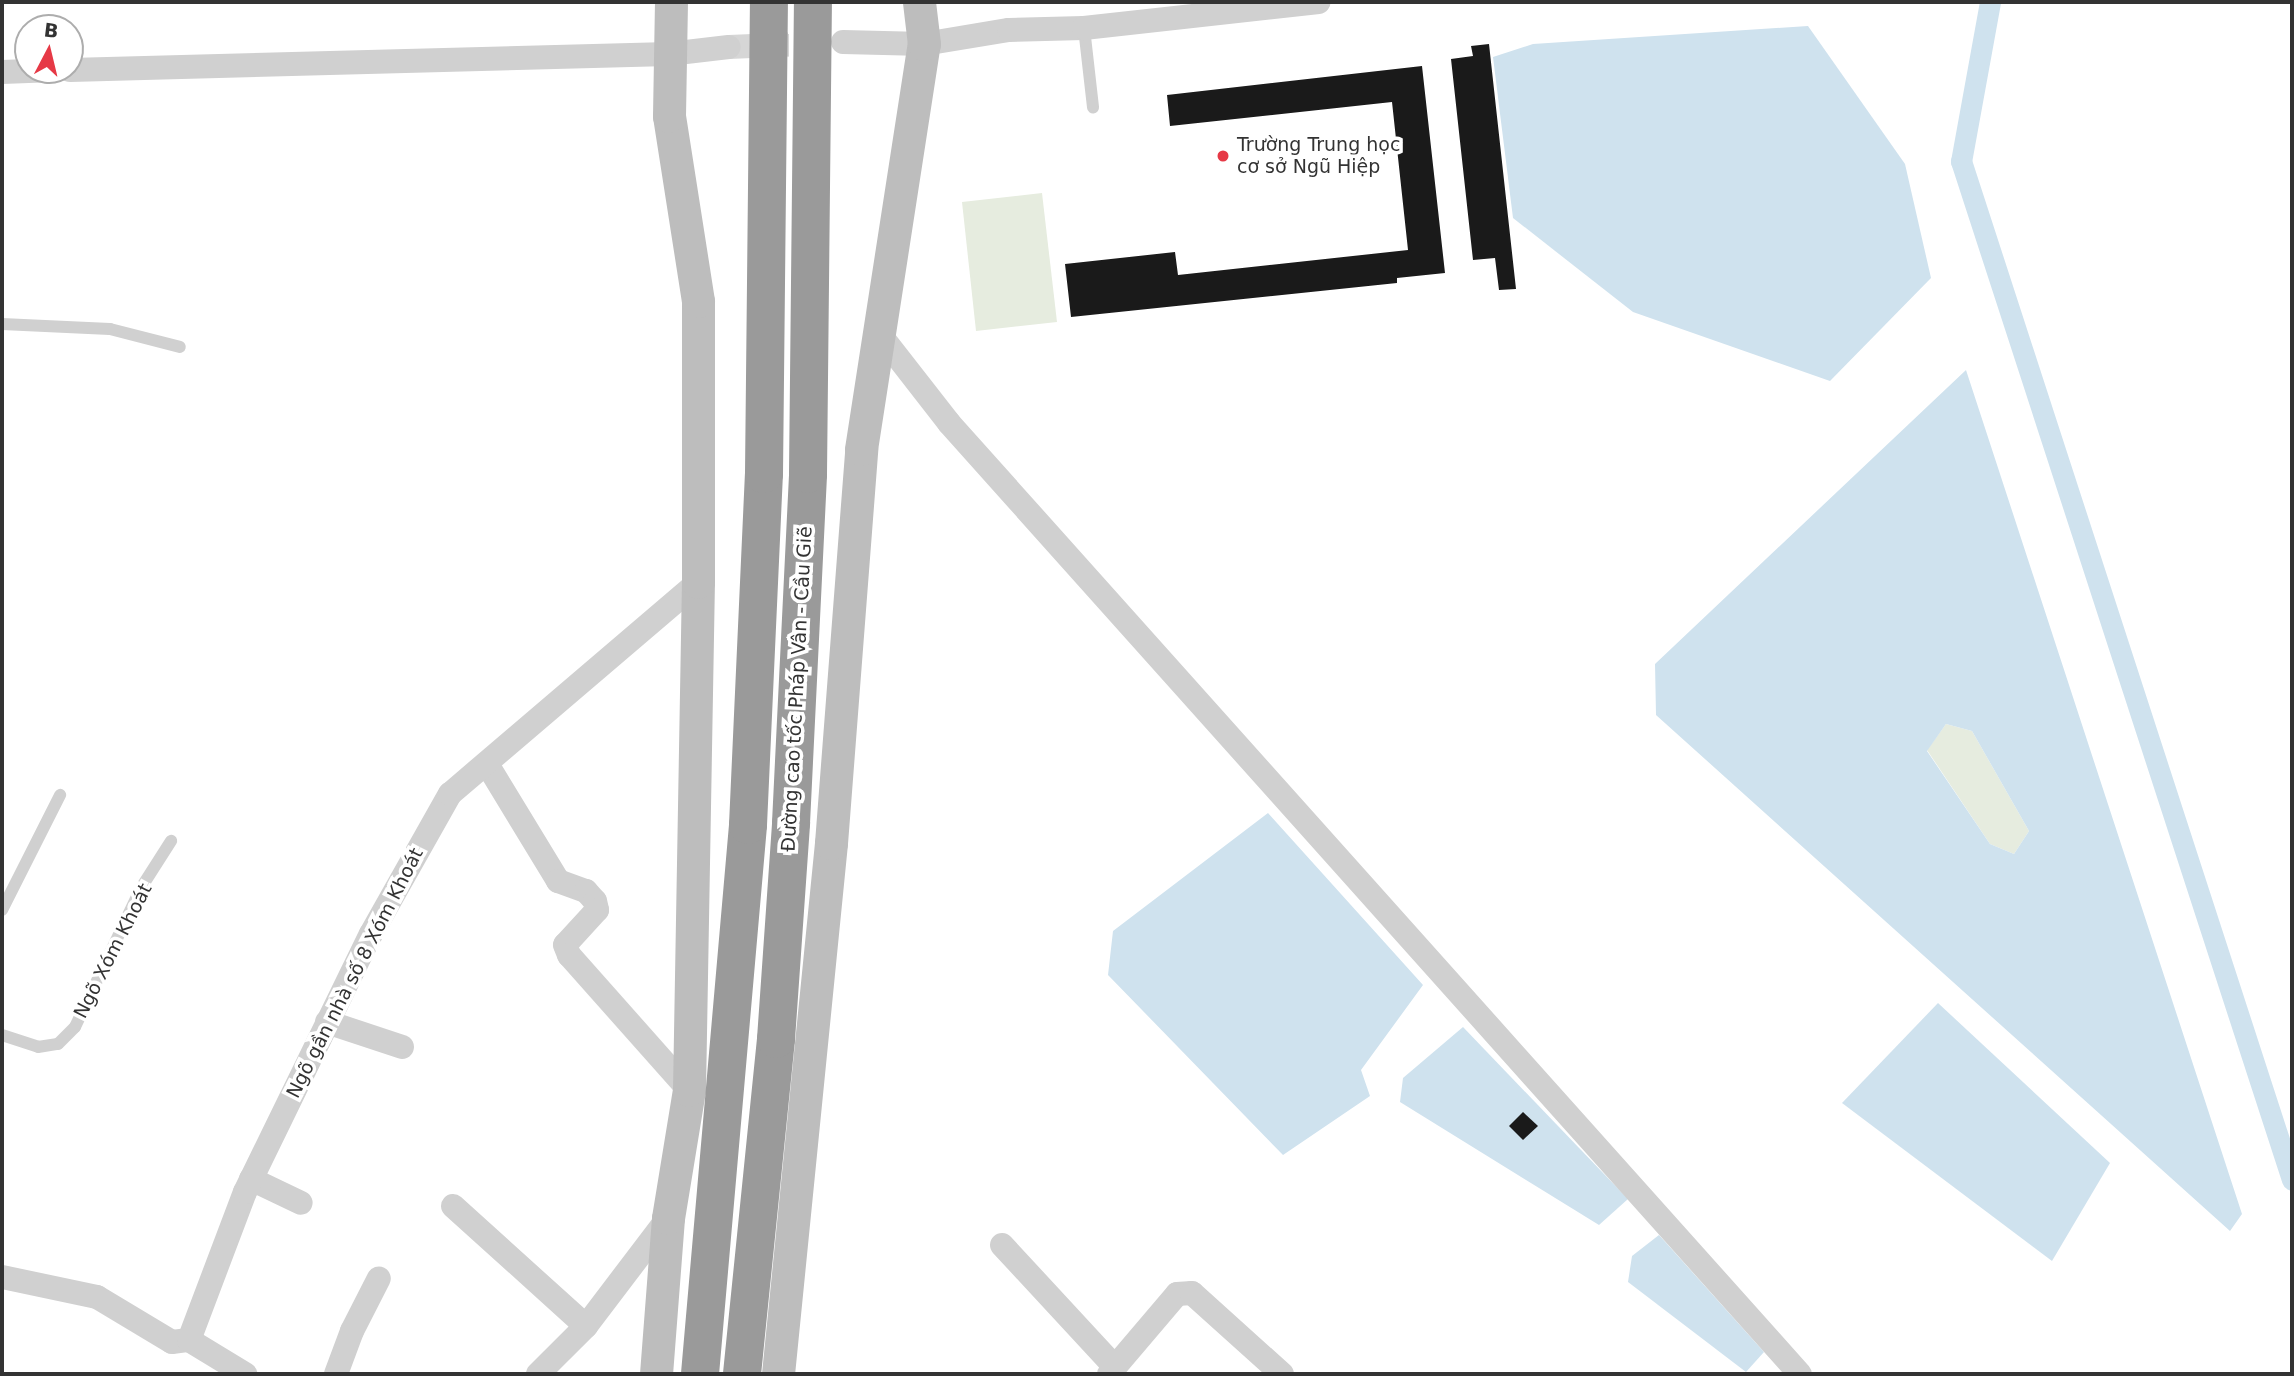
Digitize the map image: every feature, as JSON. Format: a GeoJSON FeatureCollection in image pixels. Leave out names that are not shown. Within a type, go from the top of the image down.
{"type":"FeatureCollection","features":[{"type":"Feature","properties":{"kind":"highway"},"geometry":{"type":"LineString","coordinates":[[699,1374],[748,825],[764,474],[769,2]]}},
{"type":"Feature","properties":{"kind":"highway","name":"Đường cao tốc Pháp Vân - Cầu Giẽ"},"geometry":{"type":"LineString","coordinates":[[742,1374],[776,1040],[791,822],[807,474],[813,2]]}},
{"type":"Feature","properties":{"kind":"street"},"geometry":{"type":"LineString","coordinates":[[656,1374],[668,1218],[689,1090],[698,582],[698,301],[691,239],[673,155],[669,54],[671,2]]}},
{"type":"Feature","properties":{"kind":"street"},"geometry":{"type":"LineString","coordinates":[[778,1374],[831,843],[861,449],[924,44],[919,2]]}},
{"type":"Feature","properties":{"kind":"street"},"geometry":{"type":"LineString","coordinates":[[843,42],[924,44],[1009,30],[1084,28],[1319,2]]}},
{"type":"Feature","properties":{"kind":"street"},"geometry":{"type":"LineString","coordinates":[[84,70],[669,54],[729,47]]}},
{"type":"Feature","properties":{"kind":"street"},"geometry":{"type":"LineString","coordinates":[[879,333],[949,423],[1800,1374]]}},
{"type":"Feature","properties":{"kind":"street","name":"Ngõ gần nhà số 8 Xóm Khoát"},"geometry":{"type":"LineString","coordinates":[[189,1340],[251,1180],[371,934],[450,794],[698,582]]}},
{"type":"Feature","properties":{"kind":"street"},"geometry":{"type":"LineString","coordinates":[[487,765],[558,881],[586,891],[595,901],[597,910],[565,945],[569,955],[689,1090]]}},
{"type":"Feature","properties":{"kind":"street"},"geometry":{"type":"LineString","coordinates":[[327,1022],[402,1047]]}},
{"type":"Feature","properties":{"kind":"street"},"geometry":{"type":"LineString","coordinates":[[251,1180],[301,1203]]}},
{"type":"Feature","properties":{"kind":"street"},"geometry":{"type":"LineString","coordinates":[[453,1206],[586,1326]]}},
{"type":"Feature","properties":{"kind":"street"},"geometry":{"type":"LineString","coordinates":[[538,1374],[586,1326],[668,1218]]}},
{"type":"Feature","properties":{"kind":"street"},"geometry":{"type":"LineString","coordinates":[[1002,1245],[1112,1371],[1177,1294],[1192,1293],[1282,1374]]}},
{"type":"Feature","properties":{"kind":"street"},"geometry":{"type":"LineString","coordinates":[[2,1277],[97,1297],[172,1342],[189,1340],[245,1374]]}},
{"type":"Feature","properties":{"kind":"street"},"geometry":{"type":"LineString","coordinates":[[336,1374],[352,1331],[379,1278]]}},
{"type":"Feature","properties":{"kind":"lane"},"geometry":{"type":"LineString","coordinates":[[1084,28],[1093,107]]}},
{"type":"Feature","properties":{"kind":"lane"},"geometry":{"type":"LineString","coordinates":[[2,324],[110,329],[180,346]]}},
{"type":"Feature","properties":{"kind":"lane"},"geometry":{"type":"LineString","coordinates":[[2,910],[60,795]]}},
{"type":"Feature","properties":{"kind":"lane","name":"Ngõ Xóm Khoát"},"geometry":{"type":"LineString","coordinates":[[2,1035],[38,1047],[58,1044],[75,1027],[141,888],[171,841]]}},
{"type":"Feature","properties":{"kind":"shaded area"},"geometry":{"type":"Polygon","coordinates":[[[1042,193],[1057,322],[976,331],[962,202],[1042,193]]]}},
{"type":"Feature","properties":{"kind":"shaded area"},"geometry":{"type":"Polygon","coordinates":[[[1946,724],[1972,731],[2029,831],[2014,854],[1990,844],[1927,750],[1946,724]]]}},
{"type":"Feature","properties":{"kind":"water"},"geometry":{"type":"Polygon","coordinates":[[[1808,26],[1905,164],[1931,278],[1830,381],[1633,312],[1513,218],[1493,57],[1533,44],[1808,26]]]}},
{"type":"Feature","properties":{"kind":"water"},"geometry":{"type":"Polygon","coordinates":[[[1966,370],[2242,1214],[2230,1231],[1656,715],[1655,664],[1966,370]],[[1946,724],[1927,751],[1990,844],[2014,854],[2029,831],[1972,731],[1946,724]]]}},
{"type":"Feature","properties":{"kind":"water"},"geometry":{"type":"Polygon","coordinates":[[[1268,813],[1423,985],[1361,1070],[1370,1096],[1283,1155],[1108,975],[1113,931],[1268,813]]]}},
{"type":"Feature","properties":{"kind":"water"},"geometry":{"type":"Polygon","coordinates":[[[1938,1003],[2110,1163],[2052,1261],[1842,1103],[1938,1003]]]}},
{"type":"Feature","properties":{"kind":"water"},"geometry":{"type":"Polygon","coordinates":[[[1463,1027],[1628,1199],[1599,1225],[1400,1102],[1403,1078],[1463,1027]]]}},
{"type":"Feature","properties":{"kind":"water"},"geometry":{"type":"Polygon","coordinates":[[[1659,1235],[1764,1352],[1746,1372],[1628,1282],[1632,1256],[1659,1235]]]}},
{"type":"Feature","properties":{"kind":"building"},"geometry":{"type":"Polygon","coordinates":[[[1489,44],[1516,289],[1499,290],[1495,258],[1473,260],[1451,59],[1473,56],[1471,46],[1489,44]]]}},
{"type":"Feature","properties":{"kind":"building"},"geometry":{"type":"Polygon","coordinates":[[[1422,66],[1445,273],[1397,278],[1397,283],[1071,317],[1065,264],[1175,252],[1178,275],[1408,250],[1392,102],[1170,126],[1167,95],[1422,66]]]}},
{"type":"Feature","properties":{"kind":"building"},"geometry":{"type":"Polygon","coordinates":[[[1523,1112],[1538,1126],[1523,1140],[1509,1126],[1523,1112]]]}},
{"type":"Feature","properties":{"kind":"waterway"},"geometry":{"type":"LineString","coordinates":[[1990,2],[1961,161],[2292,1180]]}},
{"type":"Feature","properties":{"kind":"tunnel"},"geometry":{"type":"LineString","coordinates":[[729,47],[826,43]]}},
{"type":"Feature","properties":{"kind":"place","name":"Trường Trung học cơ sở Ngũ Hiệp"},"geometry":{"type":"Point","coordinates":[1223,156]}}]}
